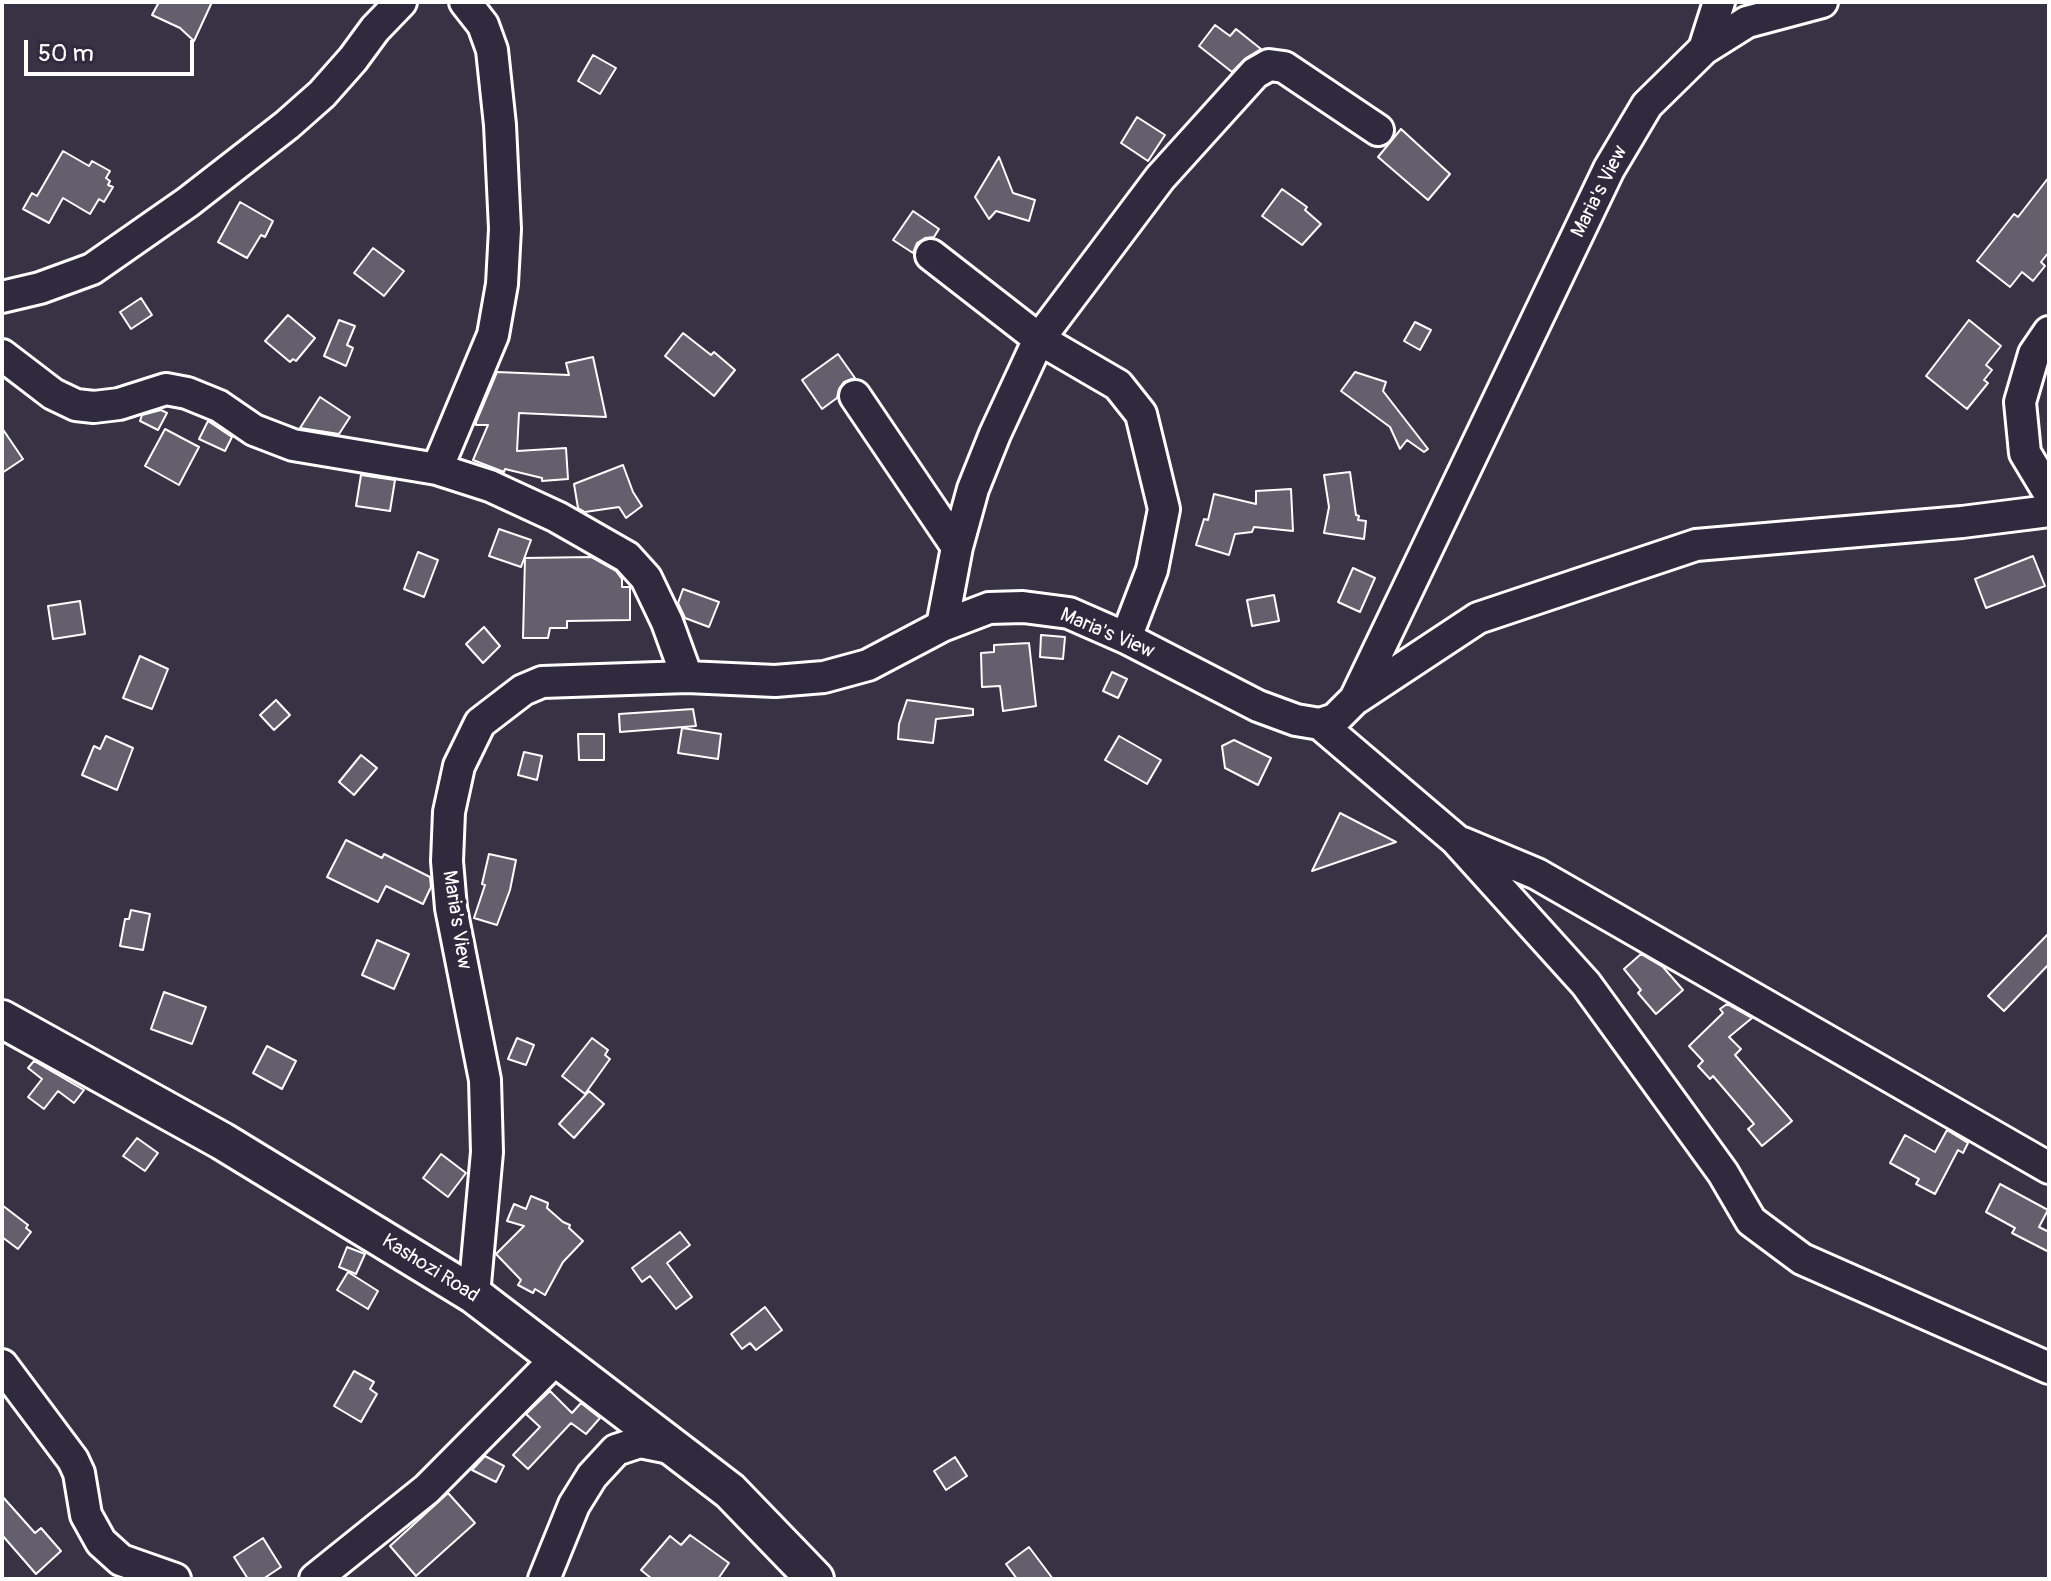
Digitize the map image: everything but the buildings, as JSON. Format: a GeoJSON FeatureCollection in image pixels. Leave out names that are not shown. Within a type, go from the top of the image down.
{"type":"FeatureCollection","features":[{"type":"Feature","properties":{"kind":"main road","name":"Kashozi Road"},"geometry":{"type":"LineString","coordinates":[[2,1019],[222,1141],[474,1295],[730,1491],[815,1579]]}},
{"type":"Feature","properties":{"kind":"street"},"geometry":{"type":"LineString","coordinates":[[2,297],[40,288],[92,269],[188,202],[322,94],[401,2]]}},
{"type":"Feature","properties":{"kind":"street"},"geometry":{"type":"LineString","coordinates":[[437,469],[493,335],[502,284],[505,229],[500,125],[492,50],[483,25],[465,2]]}},
{"type":"Feature","properties":{"kind":"street"},"geometry":{"type":"LineString","coordinates":[[1704,49],[1719,2]]}},
{"type":"Feature","properties":{"kind":"street","name":"Maria's View"},"geometry":{"type":"LineString","coordinates":[[474,1295],[487,1152],[485,1080],[451,908],[447,861],[449,812],[459,766],[480,723],[523,690],[542,682],[687,677],[775,681],[824,677],[868,665],[942,626],[989,608],[1023,607],[1069,613],[1126,638],[1258,706],[1296,720],[1320,724],[1335,719],[1355,699],[1609,169],[1647,105],[1704,49],[1747,22],[1822,2]]}},
{"type":"Feature","properties":{"kind":"street"},"geometry":{"type":"LineString","coordinates":[[942,626],[957,547],[973,489],[1039,339],[1160,178],[1255,73],[1269,65],[1284,67],[1378,130]]}},
{"type":"Feature","properties":{"kind":"street"},"geometry":{"type":"LineString","coordinates":[[931,255],[1039,339],[1118,385],[1141,414],[1164,509],[1152,570],[1126,638]]}},
{"type":"Feature","properties":{"kind":"street"},"geometry":{"type":"LineString","coordinates":[[2049,332],[2034,354],[2020,402],[2025,453],[2049,493]]}},
{"type":"Feature","properties":{"kind":"street"},"geometry":{"type":"LineString","coordinates":[[2,355],[53,394],[76,405],[94,407],[119,404],[166,389],[187,393],[219,406],[254,430],[293,445],[437,469],[490,486],[557,517],[627,557],[646,578],[667,622],[687,677]]}},
{"type":"Feature","properties":{"kind":"street"},"geometry":{"type":"LineString","coordinates":[[855,396],[957,547]]}},
{"type":"Feature","properties":{"kind":"street"},"geometry":{"type":"LineString","coordinates":[[1355,699],[1478,618],[1696,545],[1962,522],[2049,511]]}},
{"type":"Feature","properties":{"kind":"street"},"geometry":{"type":"LineString","coordinates":[[1320,724],[1455,839],[1586,984],[1723,1173],[1751,1221],[1802,1259],[2049,1368]]}},
{"type":"Feature","properties":{"kind":"street"},"geometry":{"type":"LineString","coordinates":[[1455,839],[1537,874],[2049,1168]]}},
{"type":"Feature","properties":{"kind":"street"},"geometry":{"type":"LineString","coordinates":[[348,1579],[427,1489],[557,1358]]}},
{"type":"Feature","properties":{"kind":"street"},"geometry":{"type":"LineString","coordinates":[[2,1365],[73,1460],[79,1473],[86,1515],[101,1542],[121,1560],[175,1579]]}},
{"type":"Feature","properties":{"kind":"street"},"geometry":{"type":"LineString","coordinates":[[544,1579],[574,1505],[592,1476],[616,1450],[640,1442],[675,1449]]}},
{"type":"Feature","properties":{"kind":"street"},"geometry":{"type":"LineString","coordinates":[[315,1579],[427,1489]]}}]}
